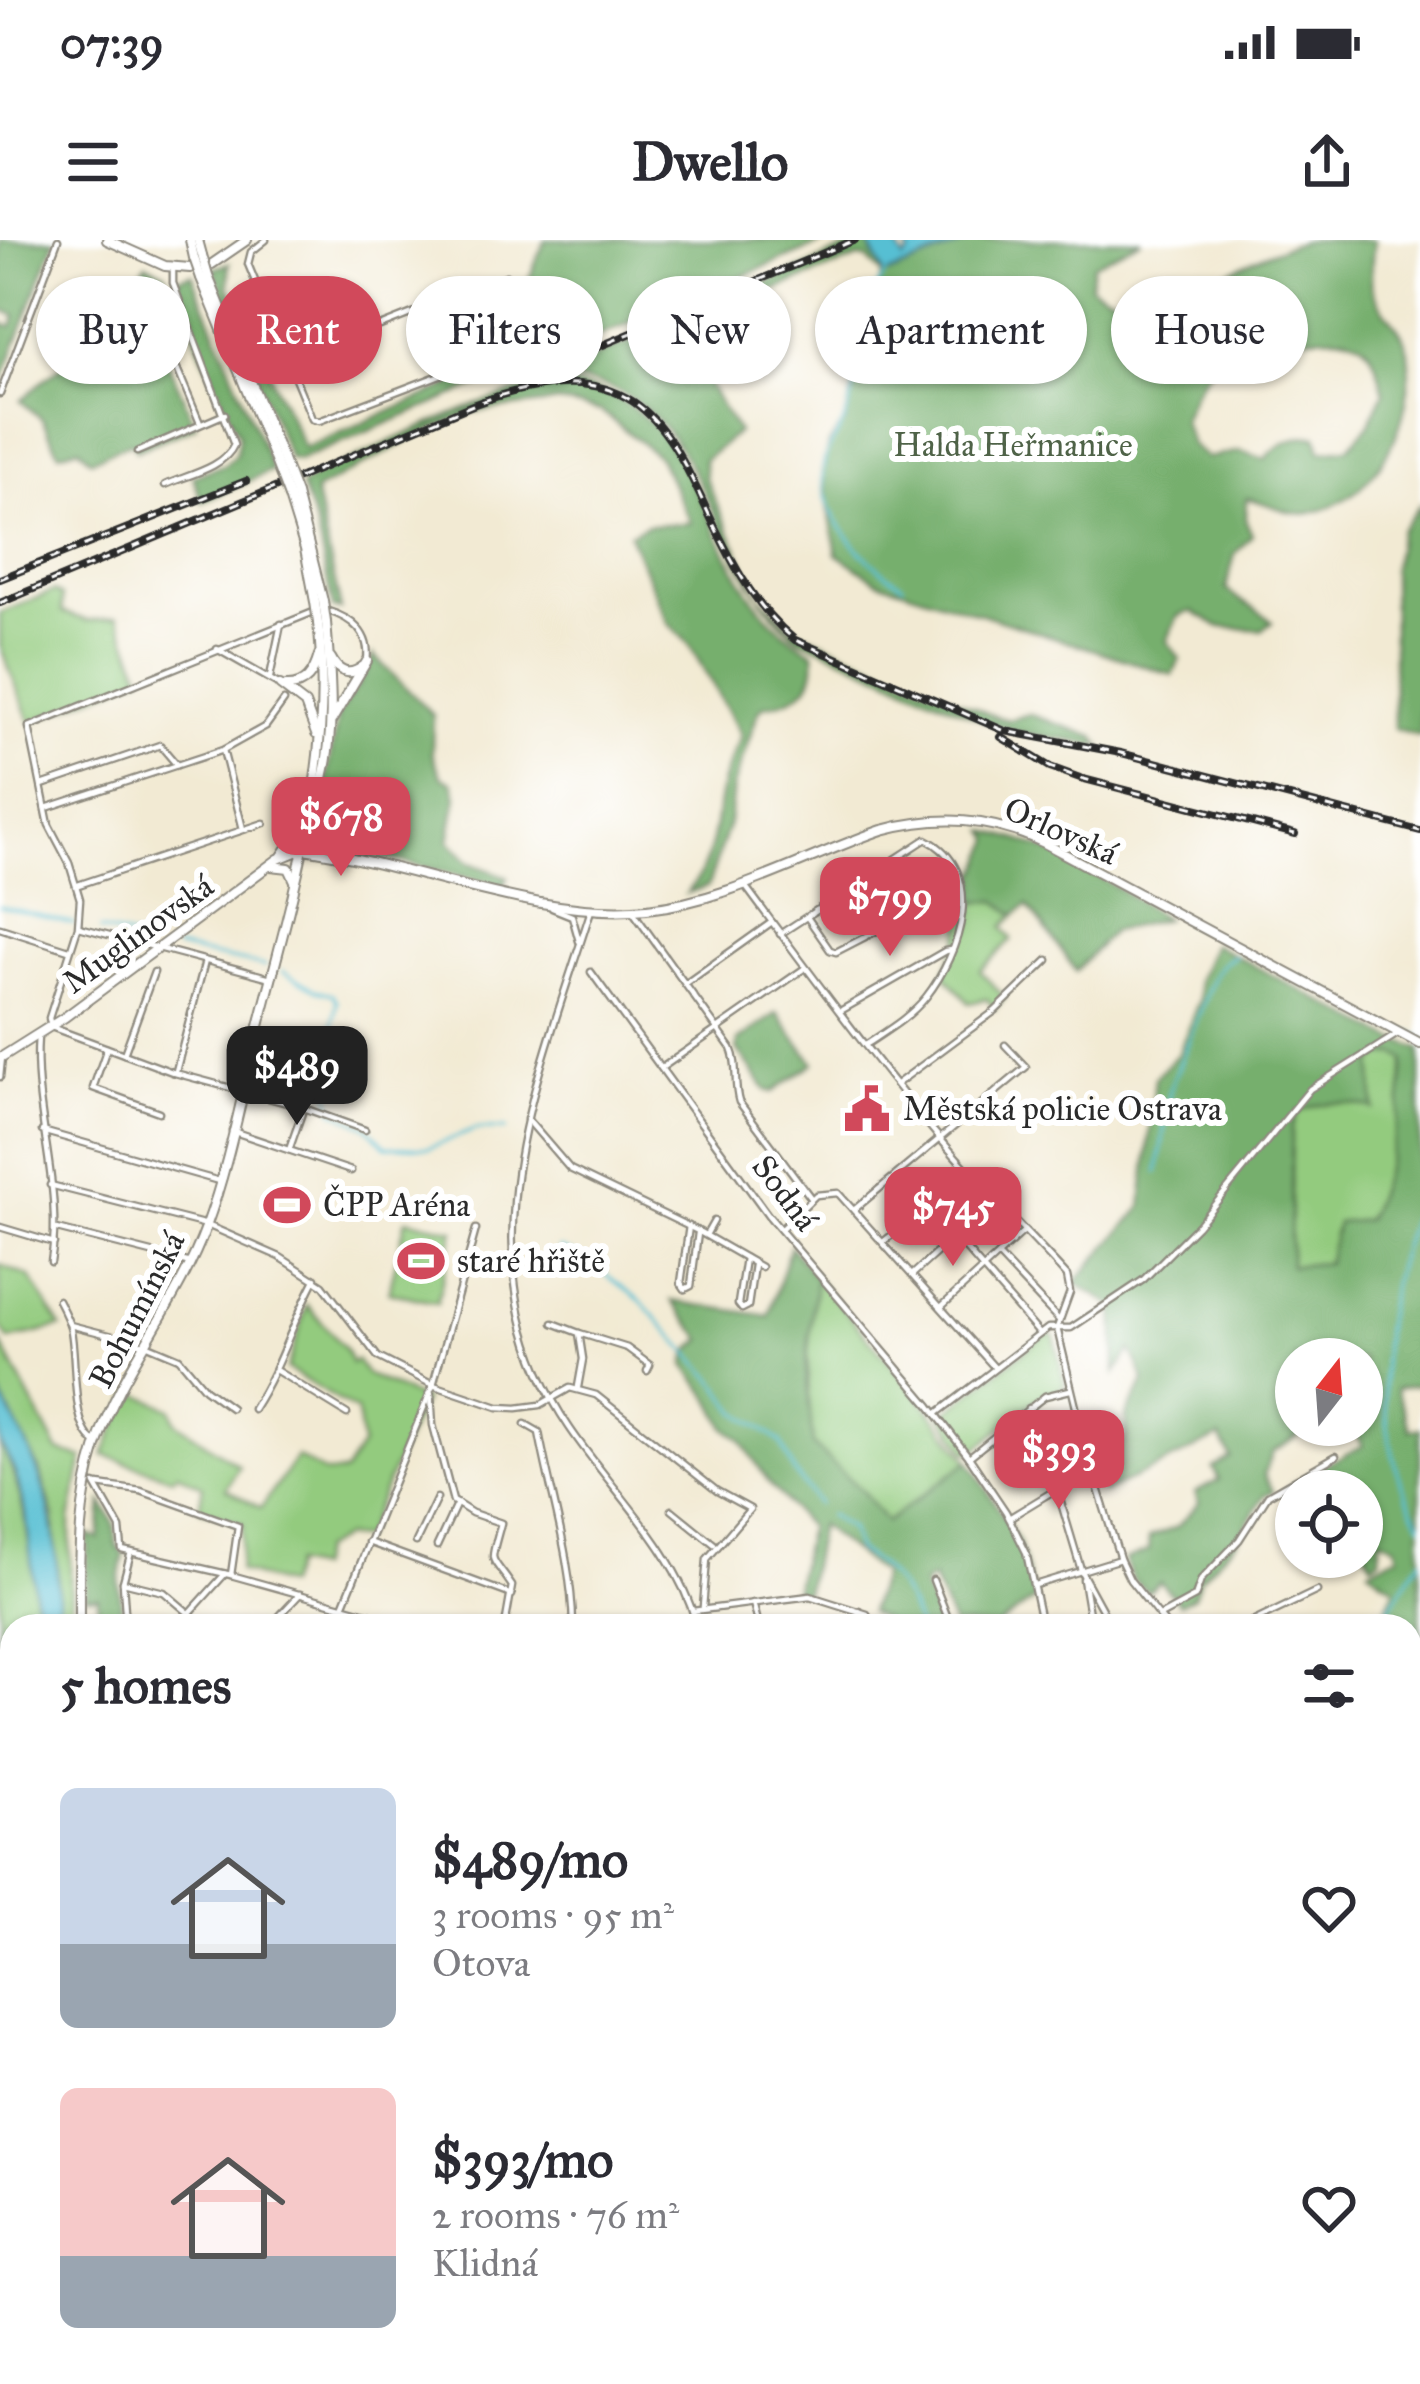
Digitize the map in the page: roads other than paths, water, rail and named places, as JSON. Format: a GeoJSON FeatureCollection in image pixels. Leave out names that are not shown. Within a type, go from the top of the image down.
{"type":"FeatureCollection","features":[{"type":"Feature","properties":{"kind":"main road"},"geometry":{"type":"LineString","coordinates":[[107,240],[173,268],[190,268]]}},
{"type":"Feature","properties":{"kind":"main road","name":"Bohumínská"},"geometry":{"type":"LineString","coordinates":[[194,240],[204,277],[293,496],[319,602],[328,732],[321,787],[312,808]]}},
{"type":"Feature","properties":{"kind":"main road"},"geometry":{"type":"LineString","coordinates":[[212,264],[247,240]]}},
{"type":"Feature","properties":{"kind":"main road"},"geometry":{"type":"LineString","coordinates":[[324,645],[340,670],[358,670],[367,661]]}},
{"type":"Feature","properties":{"kind":"main road"},"geometry":{"type":"LineString","coordinates":[[275,682],[297,685],[310,676],[324,645]]}},
{"type":"Feature","properties":{"kind":"main road","name":"Bohumínská"},"geometry":{"type":"LineString","coordinates":[[79,1614],[80,1528],[97,1443],[207,1226],[296,881],[319,749],[324,645]]}},
{"type":"Feature","properties":{"kind":"main road"},"geometry":{"type":"LineString","coordinates":[[328,732],[338,706],[367,661]]}},
{"type":"Feature","properties":{"kind":"main road"},"geometry":{"type":"LineString","coordinates":[[275,682],[305,704],[319,749]]}},
{"type":"Feature","properties":{"kind":"main road"},"geometry":{"type":"LineString","coordinates":[[281,857],[312,808]]}},
{"type":"Feature","properties":{"kind":"main road","name":"Orlovská"},"geometry":{"type":"LineString","coordinates":[[303,849],[591,910],[632,910],[673,905],[910,822],[956,818],[999,826],[1066,854],[1420,1044]]}},
{"type":"Feature","properties":{"kind":"main road","name":"Muglinovská"},"geometry":{"type":"LineString","coordinates":[[1,1058],[51,1027],[281,857],[303,849]]}},
{"type":"Feature","properties":{"kind":"main road"},"geometry":{"type":"LineString","coordinates":[[269,867],[289,868],[296,881]]}},
{"type":"Feature","properties":{"kind":"street"},"geometry":{"type":"LineString","coordinates":[[0,394],[58,240]]}},
{"type":"Feature","properties":{"kind":"street"},"geometry":{"type":"LineString","coordinates":[[253,276],[250,252],[266,240]]}},
{"type":"Feature","properties":{"kind":"street"},"geometry":{"type":"LineString","coordinates":[[164,485],[232,453],[232,430],[172,284],[173,268]]}},
{"type":"Feature","properties":{"kind":"street"},"geometry":{"type":"LineString","coordinates":[[184,384],[201,424]]}},
{"type":"Feature","properties":{"kind":"street"},"geometry":{"type":"LineString","coordinates":[[295,384],[306,412],[319,421],[416,384]]}},
{"type":"Feature","properties":{"kind":"street"},"geometry":{"type":"LineString","coordinates":[[136,452],[225,414]]}},
{"type":"Feature","properties":{"kind":"street"},"geometry":{"type":"LineString","coordinates":[[364,1130],[175,1073],[51,1027],[49,1018],[78,927],[78,885],[52,831],[28,728],[309,613],[328,610],[349,620],[366,640],[367,661]]}},
{"type":"Feature","properties":{"kind":"street"},"geometry":{"type":"LineString","coordinates":[[217,649],[275,682],[281,624]]}},
{"type":"Feature","properties":{"kind":"street"},"geometry":{"type":"LineString","coordinates":[[46,808],[223,750],[266,726],[284,700]]}},
{"type":"Feature","properties":{"kind":"street"},"geometry":{"type":"LineString","coordinates":[[42,785],[160,746],[177,765]]}},
{"type":"Feature","properties":{"kind":"street"},"geometry":{"type":"LineString","coordinates":[[223,750],[243,829]]}},
{"type":"Feature","properties":{"kind":"street"},"geometry":{"type":"LineString","coordinates":[[78,885],[264,823]]}},
{"type":"Feature","properties":{"kind":"street"},"geometry":{"type":"LineString","coordinates":[[780,934],[926,839],[954,865],[962,888],[962,918],[952,950],[926,998],[867,1044]]}},
{"type":"Feature","properties":{"kind":"street"},"geometry":{"type":"LineString","coordinates":[[742,883],[942,1141],[1070,1282],[1057,1328],[1070,1390],[1120,1559],[1130,1580],[1158,1614]]}},
{"type":"Feature","properties":{"kind":"street"},"geometry":{"type":"LineString","coordinates":[[807,916],[836,952],[962,888]]}},
{"type":"Feature","properties":{"kind":"street"},"geometry":{"type":"LineString","coordinates":[[524,897],[569,914],[578,928],[580,947]]}},
{"type":"Feature","properties":{"kind":"street"},"geometry":{"type":"LineString","coordinates":[[591,910],[527,1119],[514,1180],[510,1246],[521,1318],[551,1399],[590,1459],[671,1563],[694,1614]]}},
{"type":"Feature","properties":{"kind":"street"},"geometry":{"type":"LineString","coordinates":[[632,910],[737,1063],[735,1090],[740,1102],[811,1198]]}},
{"type":"Feature","properties":{"kind":"street"},"geometry":{"type":"LineString","coordinates":[[685,984],[772,922]]}},
{"type":"Feature","properties":{"kind":"street"},"geometry":{"type":"LineString","coordinates":[[78,927],[271,978]]}},
{"type":"Feature","properties":{"kind":"street"},"geometry":{"type":"LineString","coordinates":[[0,928],[71,950]]}},
{"type":"Feature","properties":{"kind":"street"},"geometry":{"type":"LineString","coordinates":[[839,1011],[952,950]]}},
{"type":"Feature","properties":{"kind":"street"},"geometry":{"type":"LineString","coordinates":[[898,1083],[995,1011],[1048,960]]}},
{"type":"Feature","properties":{"kind":"street"},"geometry":{"type":"LineString","coordinates":[[175,1073],[206,961]]}},
{"type":"Feature","properties":{"kind":"street"},"geometry":{"type":"LineString","coordinates":[[663,1067],[805,968]]}},
{"type":"Feature","properties":{"kind":"street"},"geometry":{"type":"LineString","coordinates":[[124,1054],[154,972]]}},
{"type":"Feature","properties":{"kind":"street","name":"Sodná"},"geometry":{"type":"LineString","coordinates":[[592,972],[781,1229],[969,1457],[1010,1518],[1035,1585],[1040,1614]]}},
{"type":"Feature","properties":{"kind":"street"},"geometry":{"type":"LineString","coordinates":[[936,1414],[1048,1328],[1071,1328],[1143,1280],[1197,1226],[1310,1089],[1397,1034]]}},
{"type":"Feature","properties":{"kind":"street"},"geometry":{"type":"LineString","coordinates":[[38,1035],[35,1069],[57,1228],[51,1262]]}},
{"type":"Feature","properties":{"kind":"street"},"geometry":{"type":"LineString","coordinates":[[854,1210],[1026,1067],[1005,1045]]}},
{"type":"Feature","properties":{"kind":"street"},"geometry":{"type":"LineString","coordinates":[[107,1048],[93,1088],[159,1112]]}},
{"type":"Feature","properties":{"kind":"street"},"geometry":{"type":"LineString","coordinates":[[0,1077],[1,1058]]}},
{"type":"Feature","properties":{"kind":"street"},"geometry":{"type":"LineString","coordinates":[[289,1150],[303,1108]]}},
{"type":"Feature","properties":{"kind":"street"},"geometry":{"type":"LineString","coordinates":[[527,1119],[570,1169],[689,1226],[758,1265],[748,1306],[742,1309],[738,1304],[745,1258]]}},
{"type":"Feature","properties":{"kind":"street"},"geometry":{"type":"LineString","coordinates":[[42,1131],[219,1181]]}},
{"type":"Feature","properties":{"kind":"street"},"geometry":{"type":"LineString","coordinates":[[232,1131],[351,1172]]}},
{"type":"Feature","properties":{"kind":"street"},"geometry":{"type":"LineString","coordinates":[[883,1242],[971,1172]]}},
{"type":"Feature","properties":{"kind":"street"},"geometry":{"type":"LineString","coordinates":[[900,1173],[1040,1334]]}},
{"type":"Feature","properties":{"kind":"street"},"geometry":{"type":"LineString","coordinates":[[50,1185],[207,1226],[269,1251],[316,1278],[378,1357],[432,1389],[497,1407],[531,1408],[578,1388],[596,1395],[717,1491],[750,1509],[716,1545],[703,1573],[703,1607]]}},
{"type":"Feature","properties":{"kind":"street"},"geometry":{"type":"LineString","coordinates":[[781,1229],[811,1198],[838,1193],[995,1368]]}},
{"type":"Feature","properties":{"kind":"street"},"geometry":{"type":"LineString","coordinates":[[912,1275],[996,1199]]}},
{"type":"Feature","properties":{"kind":"street"},"geometry":{"type":"LineString","coordinates":[[689,1226],[681,1283],[685,1289],[691,1285],[702,1233],[714,1221]]}},
{"type":"Feature","properties":{"kind":"street"},"geometry":{"type":"LineString","coordinates":[[0,1227],[54,1243]]}},
{"type":"Feature","properties":{"kind":"street"},"geometry":{"type":"LineString","coordinates":[[57,1228],[191,1263]]}},
{"type":"Feature","properties":{"kind":"street"},"geometry":{"type":"LineString","coordinates":[[340,1614],[432,1389],[476,1229]]}},
{"type":"Feature","properties":{"kind":"street"},"geometry":{"type":"LineString","coordinates":[[941,1307],[1024,1231]]}},
{"type":"Feature","properties":{"kind":"street"},"geometry":{"type":"LineString","coordinates":[[998,1255],[1058,1319]]}},
{"type":"Feature","properties":{"kind":"street"},"geometry":{"type":"LineString","coordinates":[[253,1408],[278,1371],[316,1278]]}},
{"type":"Feature","properties":{"kind":"street"},"geometry":{"type":"LineString","coordinates":[[58,1300],[70,1325],[80,1420],[88,1439],[97,1443]]}},
{"type":"Feature","properties":{"kind":"street"},"geometry":{"type":"LineString","coordinates":[[553,1324],[627,1348],[650,1365],[647,1371]]}},
{"type":"Feature","properties":{"kind":"street"},"geometry":{"type":"LineString","coordinates":[[70,1325],[148,1345],[182,1360],[205,1389],[231,1408]]}},
{"type":"Feature","properties":{"kind":"street"},"geometry":{"type":"LineString","coordinates":[[578,1388],[583,1359],[579,1333]]}},
{"type":"Feature","properties":{"kind":"street"},"geometry":{"type":"LineString","coordinates":[[278,1371],[347,1414]]}},
{"type":"Feature","properties":{"kind":"street"},"geometry":{"type":"LineString","coordinates":[[432,1389],[433,1426],[447,1487],[457,1503],[501,1523],[493,1564],[509,1579],[508,1614]]}},
{"type":"Feature","properties":{"kind":"street"},"geometry":{"type":"LineString","coordinates":[[969,1457],[1045,1396],[1070,1390]]}},
{"type":"Feature","properties":{"kind":"street"},"geometry":{"type":"LineString","coordinates":[[1028,1408],[1039,1429],[1082,1573],[1089,1614]]}},
{"type":"Feature","properties":{"kind":"street"},"geometry":{"type":"LineString","coordinates":[[525,1424],[539,1432],[551,1500],[568,1554],[572,1614]]}},
{"type":"Feature","properties":{"kind":"street"},"geometry":{"type":"LineString","coordinates":[[1007,1425],[1055,1490]]}},
{"type":"Feature","properties":{"kind":"street"},"geometry":{"type":"LineString","coordinates":[[1164,1614],[1196,1597],[1201,1580],[1239,1540],[1268,1495],[1336,1456]]}},
{"type":"Feature","properties":{"kind":"street"},"geometry":{"type":"LineString","coordinates":[[1010,1518],[1055,1490],[1095,1477]]}},
{"type":"Feature","properties":{"kind":"street"},"geometry":{"type":"LineString","coordinates":[[91,1483],[120,1528],[119,1546],[131,1552],[372,1614]]}},
{"type":"Feature","properties":{"kind":"street"},"geometry":{"type":"LineString","coordinates":[[91,1483],[141,1491],[238,1526],[228,1574],[190,1613],[164,1592],[122,1582]]}},
{"type":"Feature","properties":{"kind":"street"},"geometry":{"type":"LineString","coordinates":[[416,1542],[436,1498]]}},
{"type":"Feature","properties":{"kind":"street"},"geometry":{"type":"LineString","coordinates":[[437,1546],[457,1503]]}},
{"type":"Feature","properties":{"kind":"street"},"geometry":{"type":"LineString","coordinates":[[672,1510],[716,1545]]}},
{"type":"Feature","properties":{"kind":"street"},"geometry":{"type":"LineString","coordinates":[[425,1517],[446,1522]]}},
{"type":"Feature","properties":{"kind":"street"},"geometry":{"type":"LineString","coordinates":[[368,1541],[512,1595]]}},
{"type":"Feature","properties":{"kind":"street"},"geometry":{"type":"LineString","coordinates":[[125,1614],[122,1582],[131,1552]]}},
{"type":"Feature","properties":{"kind":"street"},"geometry":{"type":"LineString","coordinates":[[1035,1585],[1120,1559]]}},
{"type":"Feature","properties":{"kind":"street"},"geometry":{"type":"LineString","coordinates":[[1082,1573],[1104,1614]]}},
{"type":"Feature","properties":{"kind":"street"},"geometry":{"type":"LineString","coordinates":[[934,1580],[947,1614]]}},
{"type":"Feature","properties":{"kind":"street"},"geometry":{"type":"LineString","coordinates":[[1269,1614],[1317,1591]]}},
{"type":"Feature","properties":{"kind":"street"},"geometry":{"type":"LineString","coordinates":[[281,1614],[300,1594]]}},
{"type":"Feature","properties":{"kind":"street"},"geometry":{"type":"LineString","coordinates":[[693,1610],[810,1596],[863,1614]]}},
{"type":"Feature","properties":{"kind":"street"},"geometry":{"type":"LineString","coordinates":[[752,1601],[756,1614]]}},
{"type":"Feature","properties":{"kind":"water"},"geometry":{"type":"Polygon","coordinates":[[[895,240],[904,259],[909,254],[905,240],[973,240],[885,275],[869,245],[895,240]]]}},
{"type":"Feature","properties":{"kind":"water"},"geometry":{"type":"Polygon","coordinates":[[[0,1394],[30,1452],[48,1505],[58,1614],[37,1614],[26,1512],[15,1472],[0,1442],[0,1394]]]}},
{"type":"Feature","properties":{"kind":"waterway"},"geometry":{"type":"LineString","coordinates":[[887,271],[876,289],[846,416],[823,467],[823,485],[846,535],[903,585]]}},
{"type":"Feature","properties":{"kind":"waterway"},"geometry":{"type":"LineString","coordinates":[[0,906],[74,924]]}},
{"type":"Feature","properties":{"kind":"waterway"},"geometry":{"type":"LineString","coordinates":[[100,930],[151,942]]}},
{"type":"Feature","properties":{"kind":"waterway"},"geometry":{"type":"LineString","coordinates":[[176,948],[265,966]]}},
{"type":"Feature","properties":{"kind":"waterway"},"geometry":{"type":"LineString","coordinates":[[1158,1172],[1170,1089],[1213,978],[1235,955]]}},
{"type":"Feature","properties":{"kind":"waterway"},"geometry":{"type":"LineString","coordinates":[[282,971],[333,994],[337,1001],[325,1072],[333,1110],[367,1127],[386,1146],[428,1148],[477,1129],[506,1129]]}},
{"type":"Feature","properties":{"kind":"waterway"},"geometry":{"type":"LineString","coordinates":[[1411,1033],[1420,1036]]}},
{"type":"Feature","properties":{"kind":"waterway"},"geometry":{"type":"LineString","coordinates":[[1420,1194],[1387,1313],[1383,1375],[1397,1468],[1420,1524]]}},
{"type":"Feature","properties":{"kind":"waterway"},"geometry":{"type":"LineString","coordinates":[[559,1248],[587,1260],[641,1301],[715,1381],[737,1412],[781,1442],[794,1472],[818,1504]]}},
{"type":"Feature","properties":{"kind":"waterway"},"geometry":{"type":"LineString","coordinates":[[829,1515],[850,1529],[857,1551],[895,1582],[913,1614]]}},
{"type":"Feature","properties":{"kind":"waterway"},"geometry":{"type":"LineString","coordinates":[[1385,1614],[1420,1560]]}},
{"type":"Feature","properties":{"kind":"railway"},"geometry":{"type":"LineString","coordinates":[[603,345],[855,240]]}},
{"type":"Feature","properties":{"kind":"railway"},"geometry":{"type":"LineString","coordinates":[[0,603],[475,404],[552,385],[607,389],[647,413],[676,450],[755,596],[795,640],[1005,731],[1121,753],[1420,831]]}},
{"type":"Feature","properties":{"kind":"railway"},"geometry":{"type":"LineString","coordinates":[[0,579],[246,481]]}},
{"type":"Feature","properties":{"kind":"railway"},"geometry":{"type":"LineString","coordinates":[[1001,737],[1050,767],[1080,778],[1295,834]]}},
{"type":"Feature","properties":{"kind":"place","name":"Městská policie Ostrava"},"geometry":{"type":"Point","coordinates":[867,1109]}},
{"type":"Feature","properties":{"kind":"place","name":"ČPP Aréna"},"geometry":{"type":"Point","coordinates":[287,1205]}},
{"type":"Feature","properties":{"kind":"place","name":"staré hřiště"},"geometry":{"type":"Point","coordinates":[421,1261]}},
{"type":"Feature","properties":{"kind":"park label","name":"Halda Heřmanice"},"geometry":{"type":"Point","coordinates":[1013,445]}}]}
